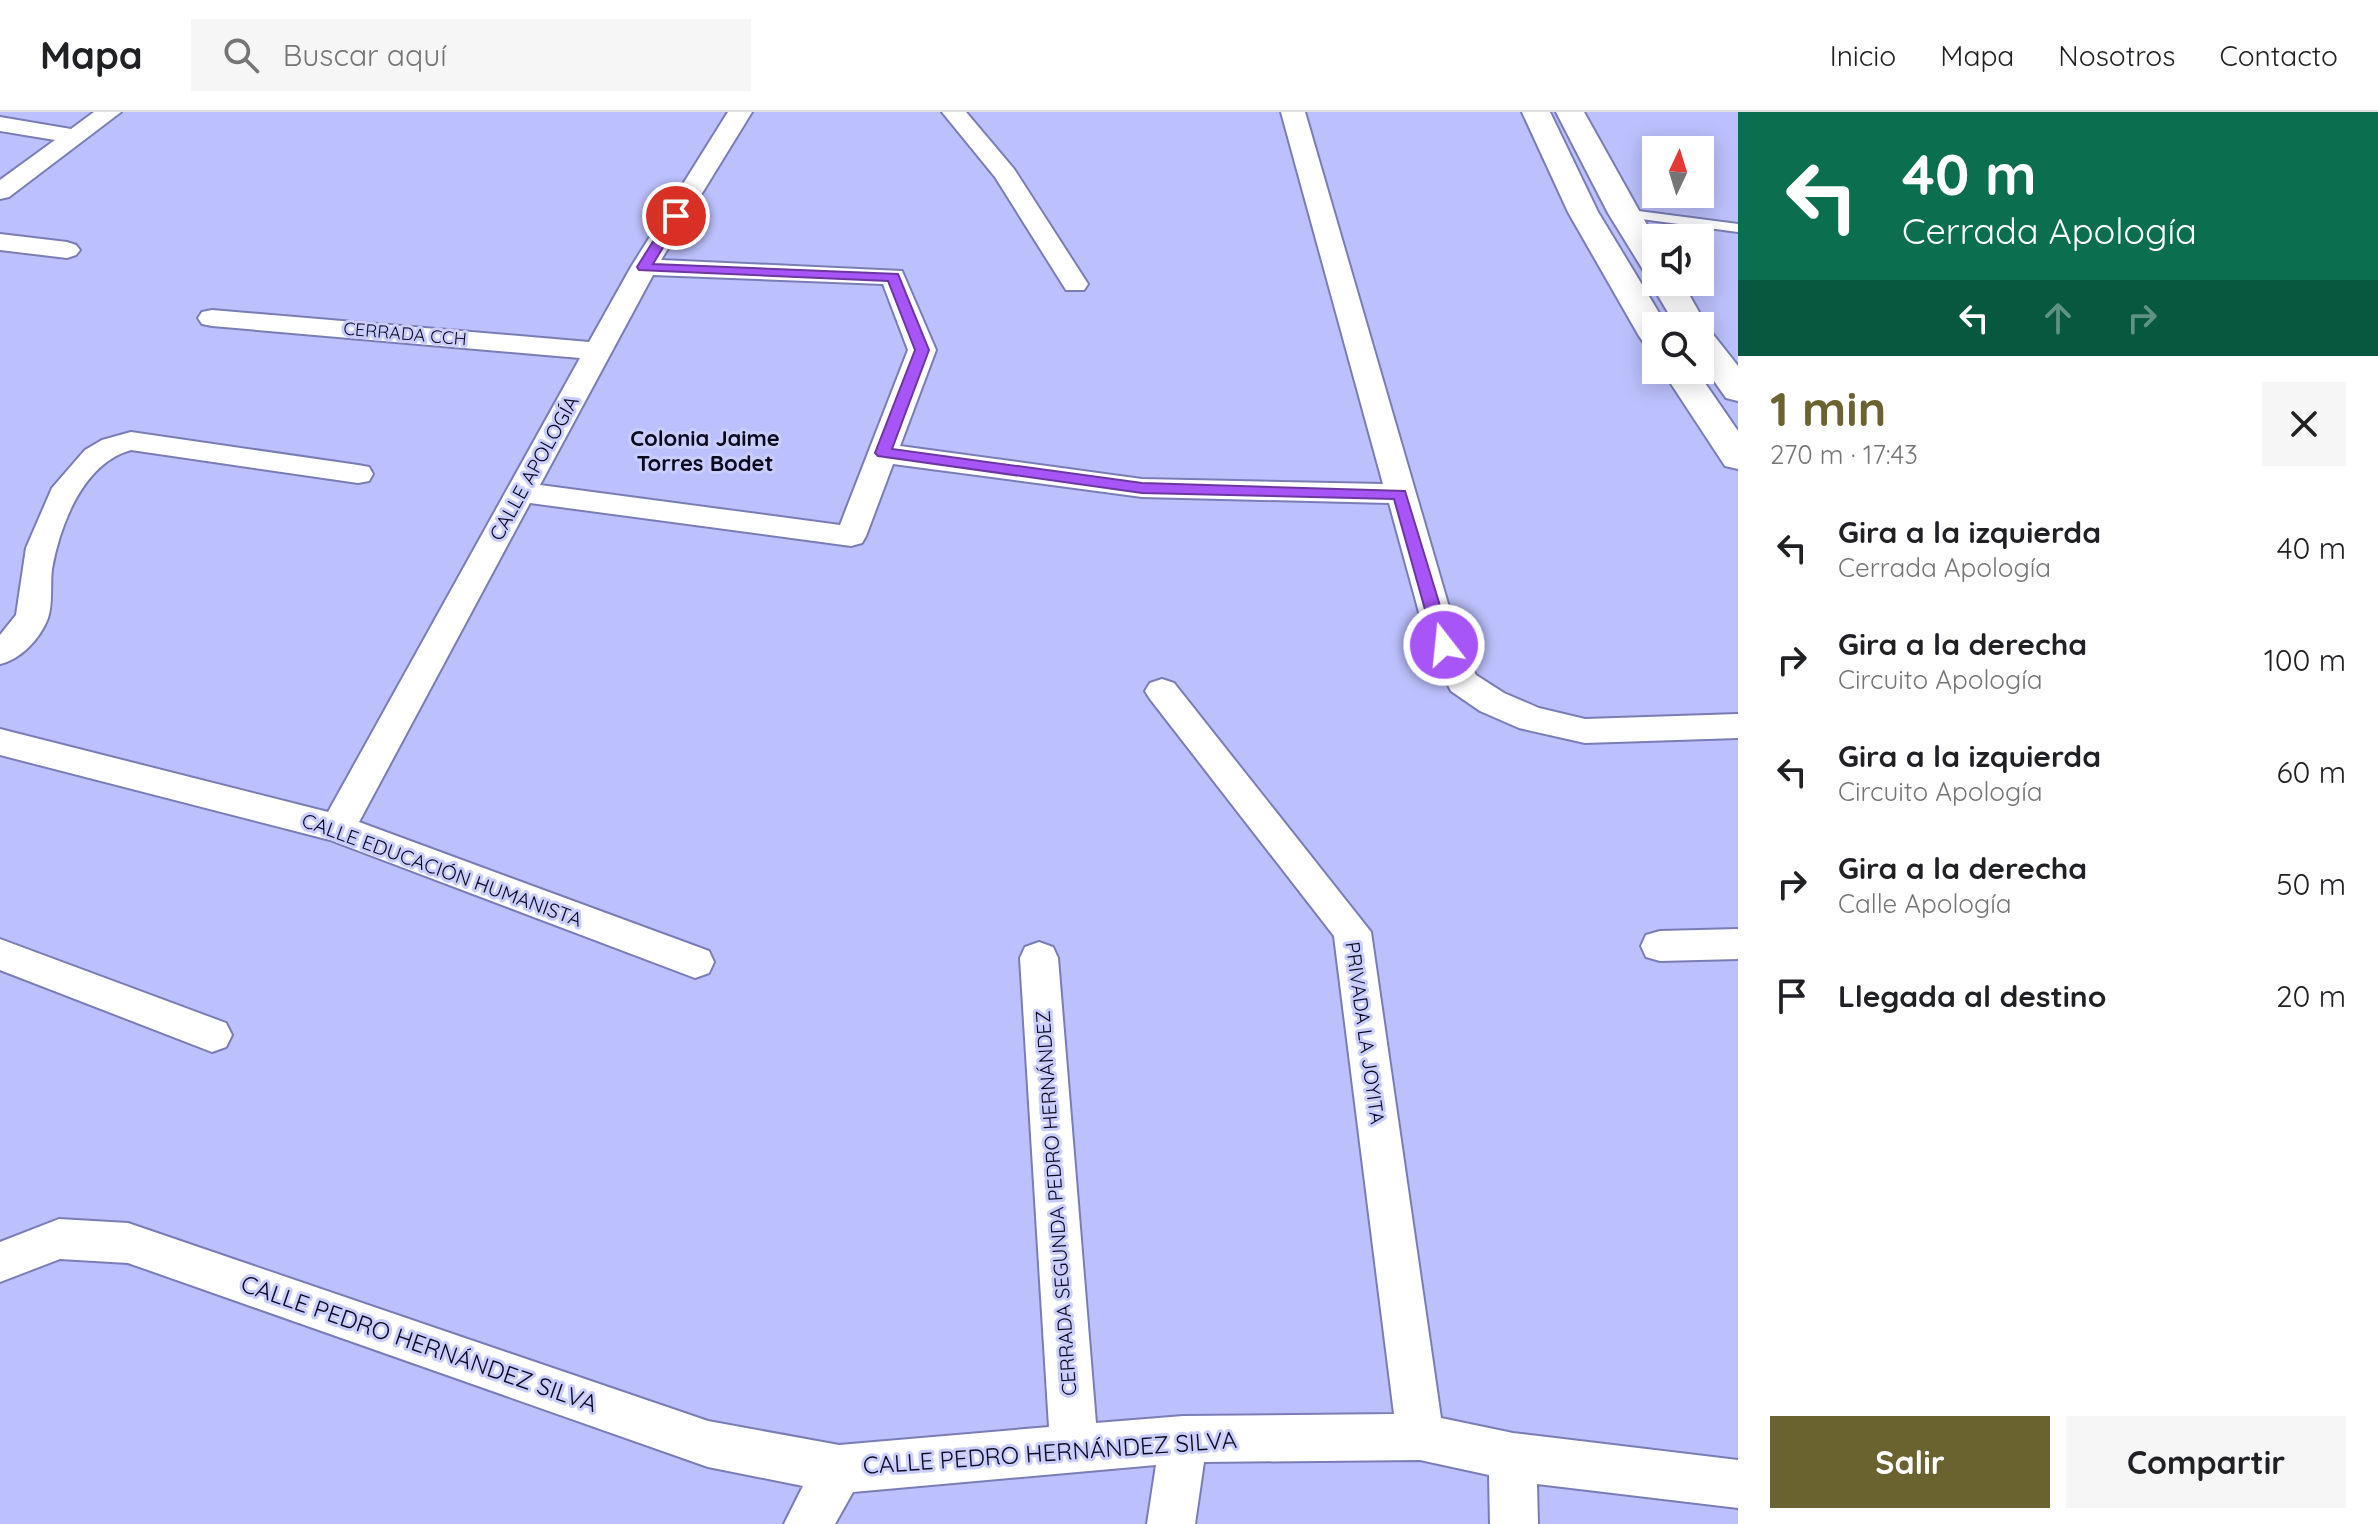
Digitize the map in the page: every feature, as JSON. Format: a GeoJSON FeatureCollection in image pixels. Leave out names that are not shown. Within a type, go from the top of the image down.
{"type":"FeatureCollection","features":[{"type":"Feature","properties":{"kind":"main road"},"geometry":{"type":"LineString","coordinates":[[1536,112],[1583,212],[1642,312]]}},
{"type":"Feature","properties":{"kind":"main road"},"geometry":{"type":"LineString","coordinates":[[1570,112],[1642,244]]}},
{"type":"Feature","properties":{"kind":"main road"},"geometry":{"type":"LineString","coordinates":[[1714,356],[1738,391]]}},
{"type":"Feature","properties":{"kind":"main road"},"geometry":{"type":"LineString","coordinates":[[1688,384],[1738,458]]}},
{"type":"Feature","properties":{"kind":"street"},"geometry":{"type":"LineString","coordinates":[[0,192],[109,112]]}},
{"type":"Feature","properties":{"kind":"street","name":"CALLE APOLOGÍA"},"geometry":{"type":"LineString","coordinates":[[337,828],[644,267],[740,112]]}},
{"type":"Feature","properties":{"kind":"street"},"geometry":{"type":"LineString","coordinates":[[954,112],[1005,174],[1075,284]]}},
{"type":"Feature","properties":{"kind":"street"},"geometry":{"type":"LineString","coordinates":[[1293,112],[1444,645],[1463,683],[1492,702],[1531,719],[1585,731],[1738,726]]}},
{"type":"Feature","properties":{"kind":"street"},"geometry":{"type":"LineString","coordinates":[[0,124],[73,136]]}},
{"type":"Feature","properties":{"kind":"street"},"geometry":{"type":"LineString","coordinates":[[0,242],[67,250]]}},
{"type":"Feature","properties":{"kind":"street"},"geometry":{"type":"LineString","coordinates":[[521,492],[851,536],[922,350],[893,277],[644,267]]}},
{"type":"Feature","properties":{"kind":"street","name":"CERRADA CCH"},"geometry":{"type":"LineString","coordinates":[[212,318],[598,351]]}},
{"type":"Feature","properties":{"kind":"street"},"geometry":{"type":"LineString","coordinates":[[0,653],[30,623],[37,567],[57,504],[88,461],[104,447],[131,441],[358,474]]}},
{"type":"Feature","properties":{"kind":"street"},"geometry":{"type":"LineString","coordinates":[[883,453],[1142,488],[1400,494]]}},
{"type":"Feature","properties":{"kind":"street","name":"PRIVADA LA JOYITA"},"geometry":{"type":"LineString","coordinates":[[1162,691],[1352,932],[1420,1437]]}},
{"type":"Feature","properties":{"kind":"street","name":"CALLE EDUCACIÓN HUMANISTA"},"geometry":{"type":"LineString","coordinates":[[0,742],[337,828],[695,962]]}},
{"type":"Feature","properties":{"kind":"street"},"geometry":{"type":"LineString","coordinates":[[1660,946],[1738,944]]}},
{"type":"Feature","properties":{"kind":"street"},"geometry":{"type":"LineString","coordinates":[[0,954],[212,1035]]}},
{"type":"Feature","properties":{"kind":"street","name":"CERRADA SEGUNDA PEDRO HERNÁNDEZ"},"geometry":{"type":"LineString","coordinates":[[1039,958],[1074,1449]]}},
{"type":"Feature","properties":{"kind":"street","name":"CALLE PEDRO HERNÁNDEZ SILVA"},"geometry":{"type":"LineString","coordinates":[[0,1262],[59,1239],[128,1243],[708,1444],[839,1469],[1183,1439],[1420,1437],[1513,1457],[1738,1484]]}},
{"type":"Feature","properties":{"kind":"street"},"geometry":{"type":"LineString","coordinates":[[1171,1524],[1183,1439]]}},
{"type":"Feature","properties":{"kind":"street"},"geometry":{"type":"LineString","coordinates":[[1513,1457],[1514,1524]]}},
{"type":"Feature","properties":{"kind":"street","name":"CALLE PEDRO HERNÁNDEZ SILVA"},"geometry":{"type":"LineString","coordinates":[[808,1524],[839,1469]]}},
{"type":"Feature","properties":{"kind":"lane"},"geometry":{"type":"LineString","coordinates":[[1623,213],[1738,228]]}},
{"type":"Feature","properties":{"kind":"district","name":"Colonia Jaime Torres Bodet"},"geometry":{"type":"Point","coordinates":[705,450]}},
{"type":"Feature","properties":{"kind":"route"},"geometry":{"type":"LineString","coordinates":[[676,216],[644,267],[893,277],[922,350],[883,453],[1142,488],[1400,494],[1444,645]]}}]}
